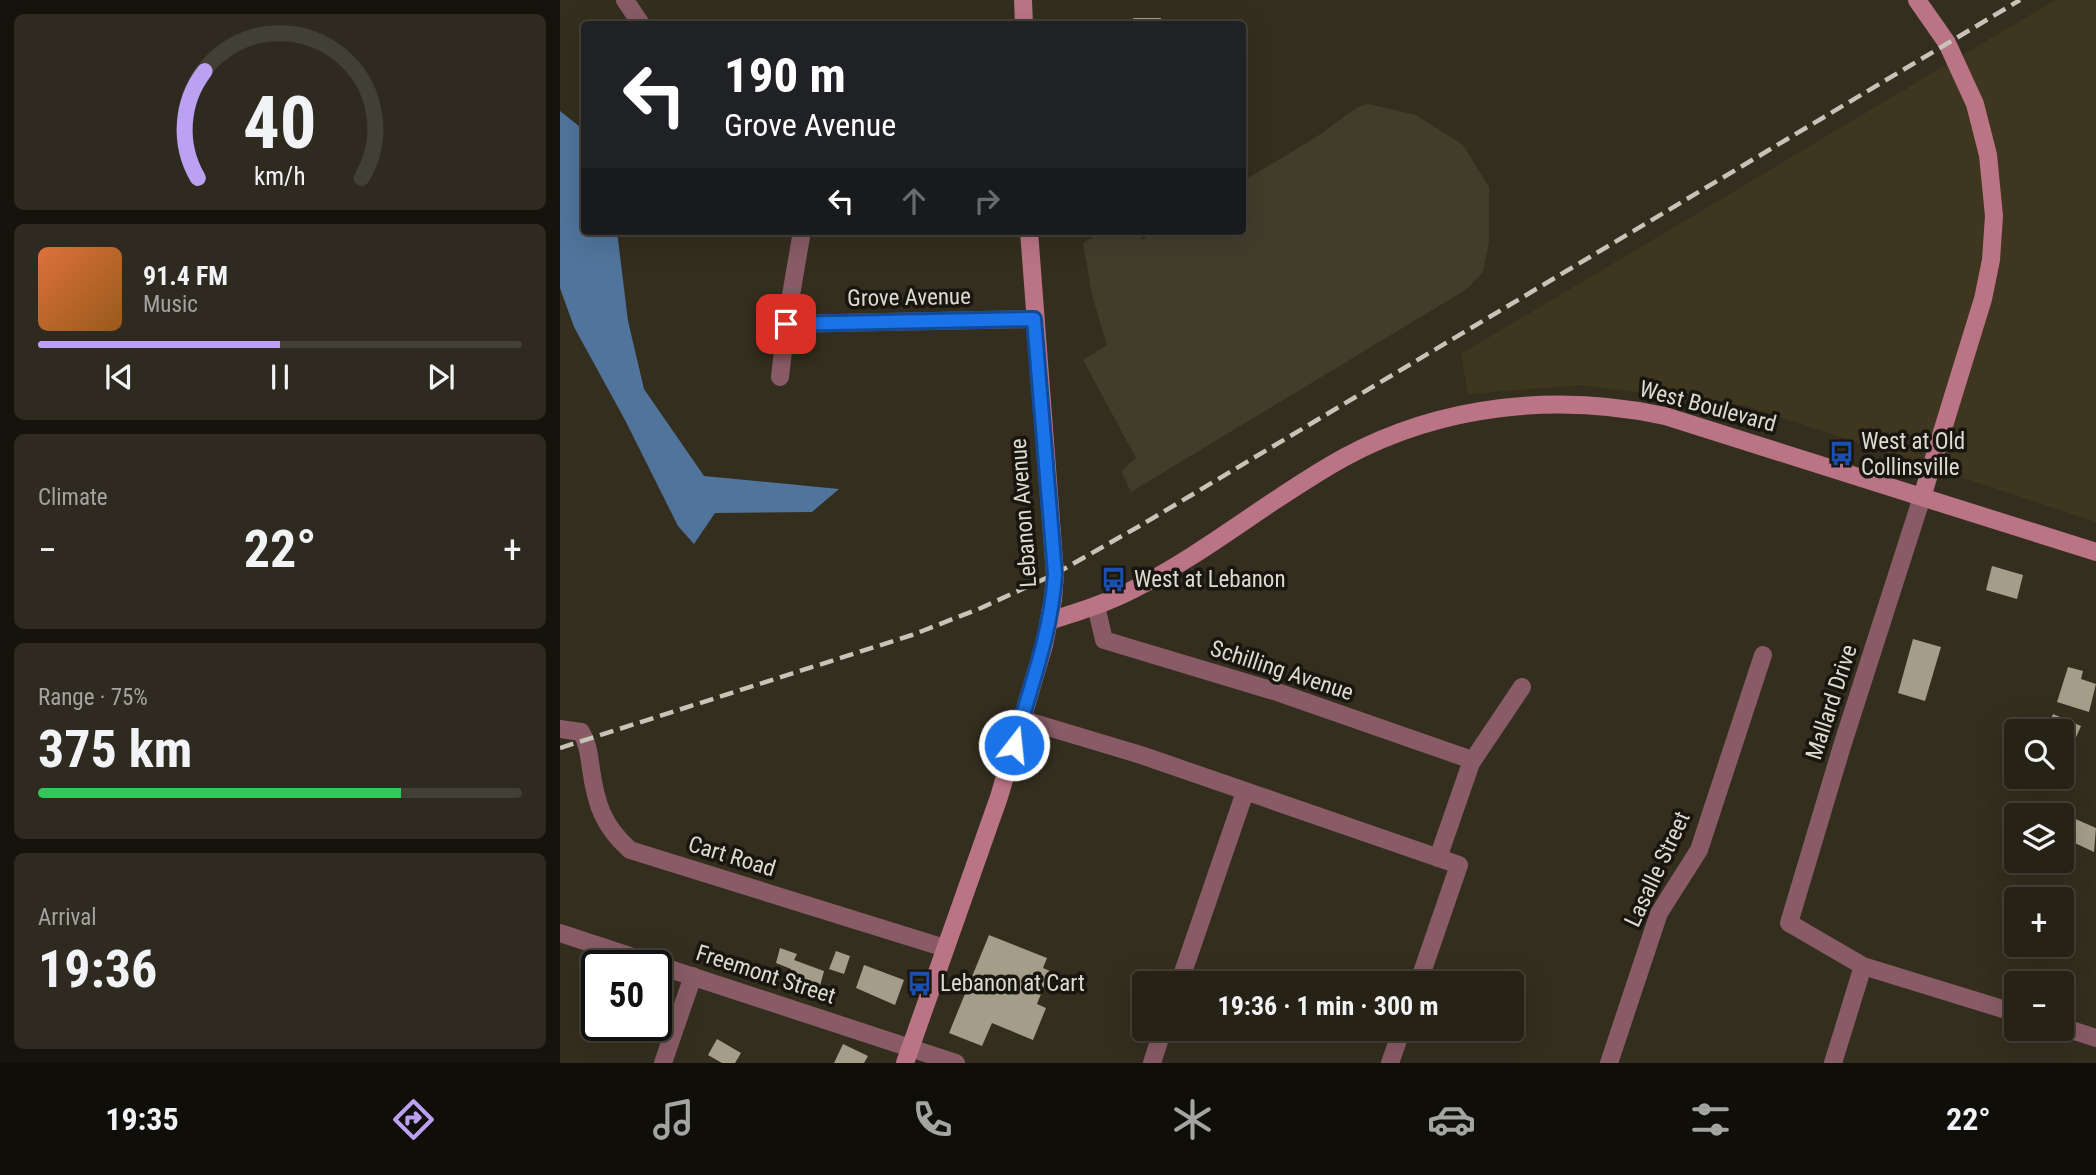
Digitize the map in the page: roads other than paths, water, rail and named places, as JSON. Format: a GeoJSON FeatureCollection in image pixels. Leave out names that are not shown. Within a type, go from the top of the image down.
{"type":"FeatureCollection","features":[{"type":"Feature","properties":{"kind":"street"},"geometry":{"type":"LineString","coordinates":[[625,0],[639,21]]}},
{"type":"Feature","properties":{"kind":"street"},"geometry":{"type":"LineString","coordinates":[[1023,0],[1024,21]]}},
{"type":"Feature","properties":{"kind":"street"},"geometry":{"type":"LineString","coordinates":[[1917,0],[1952,53],[1975,104],[1988,155],[1994,216],[1989,270],[1983,299],[1922,497]]}},
{"type":"Feature","properties":{"kind":"street"},"geometry":{"type":"LineString","coordinates":[[780,377],[801,235]]}},
{"type":"Feature","properties":{"kind":"street","name":"Lebanon Avenue"},"geometry":{"type":"LineString","coordinates":[[908,1055],[999,797],[1049,621],[1055,574],[1028,235]]}},
{"type":"Feature","properties":{"kind":"street","name":"Grove Avenue"},"geometry":{"type":"LineString","coordinates":[[786,324],[1034,319]]}},
{"type":"Feature","properties":{"kind":"street","name":"West Boulevard"},"geometry":{"type":"LineString","coordinates":[[1049,621],[1125,594],[1173,568],[1314,475],[1356,452],[1386,438],[1433,422],[1502,407],[1573,404],[1624,408],[1658,415],[2096,552]]}},
{"type":"Feature","properties":{"kind":"street","name":"Mallard Drive"},"geometry":{"type":"LineString","coordinates":[[1863,965],[1789,922],[1922,497]]}},
{"type":"Feature","properties":{"kind":"street","name":"Schilling Avenue"},"geometry":{"type":"LineString","coordinates":[[1096,606],[1104,640],[1277,692],[1472,760],[1471,763]]}},
{"type":"Feature","properties":{"kind":"street","name":"Lasalle Street"},"geometry":{"type":"LineString","coordinates":[[1609,1063],[1659,913],[1699,850],[1763,656]]}},
{"type":"Feature","properties":{"kind":"street"},"geometry":{"type":"LineString","coordinates":[[1438,858],[1471,763],[1522,687]]}},
{"type":"Feature","properties":{"kind":"street"},"geometry":{"type":"LineString","coordinates":[[1021,719],[1140,755],[1459,865],[1422,971]]}},
{"type":"Feature","properties":{"kind":"street","name":"Cart Road"},"geometry":{"type":"LineString","coordinates":[[560,729],[580,732],[586,740],[594,792],[601,814],[613,835],[630,850],[945,948]]}},
{"type":"Feature","properties":{"kind":"street"},"geometry":{"type":"LineString","coordinates":[[1183,971],[1245,792]]}},
{"type":"Feature","properties":{"kind":"street","name":"Freemont Street"},"geometry":{"type":"LineString","coordinates":[[560,933],[693,976],[908,1055],[956,1063]]}},
{"type":"Feature","properties":{"kind":"street"},"geometry":{"type":"LineString","coordinates":[[1833,1063],[1863,965],[2004,1009]]}},
{"type":"Feature","properties":{"kind":"street"},"geometry":{"type":"LineString","coordinates":[[663,1063],[693,976]]}},
{"type":"Feature","properties":{"kind":"street"},"geometry":{"type":"LineString","coordinates":[[2074,1031],[2096,1038]]}},
{"type":"Feature","properties":{"kind":"street"},"geometry":{"type":"LineString","coordinates":[[1152,1063],[1159,1041]]}},
{"type":"Feature","properties":{"kind":"street"},"geometry":{"type":"LineString","coordinates":[[1390,1063],[1398,1041]]}},
{"type":"Feature","properties":{"kind":"water"},"geometry":{"type":"Polygon","coordinates":[[[560,111],[581,128],[581,235],[617,235],[628,321],[644,389],[704,476],[839,489],[812,512],[715,513],[694,544],[678,526],[625,420],[574,327],[560,288],[560,111]]]}},
{"type":"Feature","properties":{"kind":"railway"},"geometry":{"type":"LineString","coordinates":[[560,748],[912,635],[981,608],[1055,574],[2020,0]]}},
{"type":"Feature","properties":{"kind":"place","name":"West at Old Collinsville"},"geometry":{"type":"Point","coordinates":[1841,454]}},
{"type":"Feature","properties":{"kind":"place","name":"West at Lebanon"},"geometry":{"type":"Point","coordinates":[1114,579]}},
{"type":"Feature","properties":{"kind":"place","name":"Lebanon at Cart"},"geometry":{"type":"Point","coordinates":[920,983]}}]}
